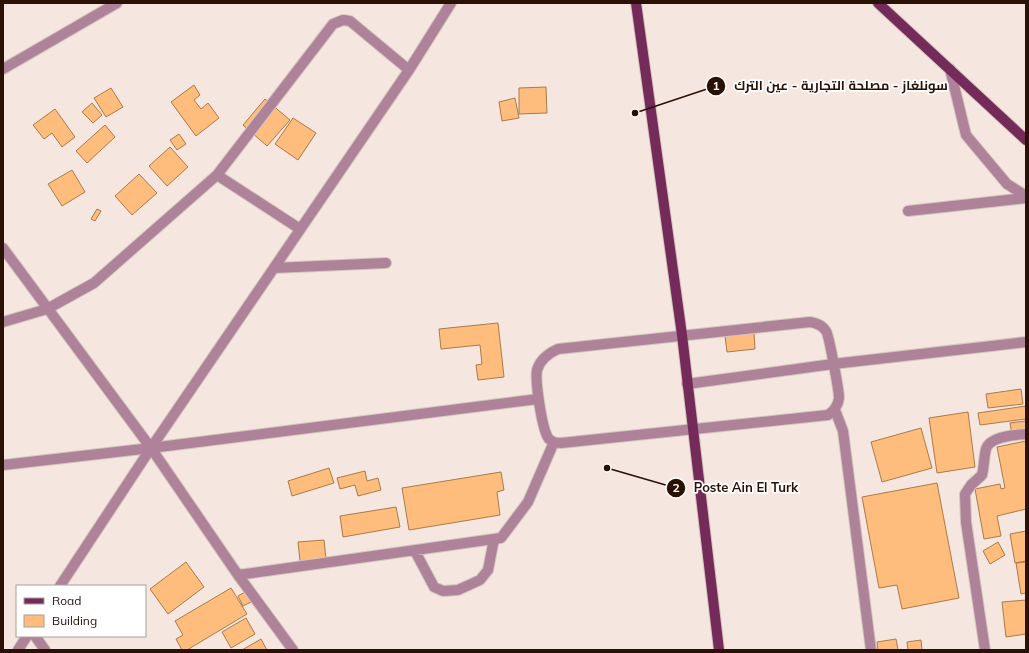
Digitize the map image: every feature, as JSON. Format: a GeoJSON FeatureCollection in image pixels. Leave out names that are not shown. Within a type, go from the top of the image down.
{"type":"FeatureCollection","features":[{"type":"Feature","properties":{"kind":"main road"},"geometry":{"type":"LineString","coordinates":[[636,3],[682,336],[719,650]]}},
{"type":"Feature","properties":{"kind":"main road"},"geometry":{"type":"LineString","coordinates":[[878,3],[1026,140]]}},
{"type":"Feature","properties":{"kind":"street"},"geometry":{"type":"LineString","coordinates":[[3,69],[116,3]]}},
{"type":"Feature","properties":{"kind":"street"},"geometry":{"type":"LineString","coordinates":[[61,585],[151,448],[409,70],[451,3]]}},
{"type":"Feature","properties":{"kind":"street"},"geometry":{"type":"LineString","coordinates":[[3,322],[47,309],[94,283],[217,175],[333,24],[343,20],[350,21],[409,70]]}},
{"type":"Feature","properties":{"kind":"street"},"geometry":{"type":"LineString","coordinates":[[950,69],[966,136],[1007,184],[1026,197]]}},
{"type":"Feature","properties":{"kind":"street"},"geometry":{"type":"LineString","coordinates":[[217,175],[300,229]]}},
{"type":"Feature","properties":{"kind":"street"},"geometry":{"type":"LineString","coordinates":[[908,211],[1026,197]]}},
{"type":"Feature","properties":{"kind":"street"},"geometry":{"type":"LineString","coordinates":[[3,248],[151,448],[238,575],[293,650]]}},
{"type":"Feature","properties":{"kind":"street"},"geometry":{"type":"LineString","coordinates":[[274,268],[386,263]]}},
{"type":"Feature","properties":{"kind":"street"},"geometry":{"type":"LineString","coordinates":[[810,322],[821,325],[827,332],[834,364],[839,397],[834,410],[828,415],[561,444],[549,439],[546,433],[538,400],[537,370],[542,361],[550,353],[558,349],[810,322]]}},
{"type":"Feature","properties":{"kind":"street"},"geometry":{"type":"LineString","coordinates":[[687,384],[834,364],[1026,342]]}},
{"type":"Feature","properties":{"kind":"street"},"geometry":{"type":"LineString","coordinates":[[3,465],[538,400]]}},
{"type":"Feature","properties":{"kind":"street"},"geometry":{"type":"LineString","coordinates":[[834,410],[843,431],[871,650]]}},
{"type":"Feature","properties":{"kind":"street"},"geometry":{"type":"LineString","coordinates":[[985,650],[966,522],[965,494],[971,485],[982,475],[987,448],[993,442],[1005,436],[1026,434]]}},
{"type":"Feature","properties":{"kind":"street"},"geometry":{"type":"LineString","coordinates":[[238,575],[501,538],[528,502],[554,442]]}},
{"type":"Feature","properties":{"kind":"street"},"geometry":{"type":"LineString","coordinates":[[414,550],[434,587],[443,590],[458,590],[480,580],[488,570],[494,539]]}},
{"type":"Feature","properties":{"kind":"street"},"geometry":{"type":"LineString","coordinates":[[18,650],[26,637]]}},
{"type":"Feature","properties":{"kind":"street"},"geometry":{"type":"LineString","coordinates":[[36,637],[45,650]]}},
{"type":"Feature","properties":{"kind":"building"},"geometry":{"type":"Polygon","coordinates":[[[194,85],[200,95],[194,100],[201,109],[208,103],[219,118],[196,136],[171,102],[194,85]]]}},
{"type":"Feature","properties":{"kind":"building"},"geometry":{"type":"Polygon","coordinates":[[[546,87],[547,113],[519,114],[519,88],[546,87]]]}},
{"type":"Feature","properties":{"kind":"building"},"geometry":{"type":"Polygon","coordinates":[[[111,88],[123,107],[106,117],[94,98],[111,88]]]}},
{"type":"Feature","properties":{"kind":"building"},"geometry":{"type":"Polygon","coordinates":[[[515,98],[519,118],[502,121],[499,102],[515,98]]]}},
{"type":"Feature","properties":{"kind":"building"},"geometry":{"type":"Polygon","coordinates":[[[265,99],[290,120],[267,146],[243,125],[265,99]]]}},
{"type":"Feature","properties":{"kind":"building"},"geometry":{"type":"Polygon","coordinates":[[[92,103],[102,115],[93,123],[82,112],[92,103]]]}},
{"type":"Feature","properties":{"kind":"building"},"geometry":{"type":"Polygon","coordinates":[[[55,109],[75,137],[62,147],[52,133],[44,139],[33,125],[55,109]]]}},
{"type":"Feature","properties":{"kind":"building"},"geometry":{"type":"Polygon","coordinates":[[[293,118],[316,133],[298,160],[275,144],[293,118]]]}},
{"type":"Feature","properties":{"kind":"building"},"geometry":{"type":"Polygon","coordinates":[[[105,125],[115,137],[87,163],[76,151],[105,125]]]}},
{"type":"Feature","properties":{"kind":"building"},"geometry":{"type":"Polygon","coordinates":[[[179,134],[186,144],[177,150],[170,140],[179,134]]]}},
{"type":"Feature","properties":{"kind":"building"},"geometry":{"type":"Polygon","coordinates":[[[170,147],[188,167],[167,186],[149,166],[170,147]]]}},
{"type":"Feature","properties":{"kind":"building"},"geometry":{"type":"Polygon","coordinates":[[[72,170],[85,192],[62,206],[48,184],[72,170]]]}},
{"type":"Feature","properties":{"kind":"building"},"geometry":{"type":"Polygon","coordinates":[[[139,174],[157,193],[132,215],[115,196],[139,174]]]}},
{"type":"Feature","properties":{"kind":"building"},"geometry":{"type":"Polygon","coordinates":[[[97,209],[101,211],[95,221],[91,219],[97,209]]]}},
{"type":"Feature","properties":{"kind":"building"},"geometry":{"type":"Polygon","coordinates":[[[498,323],[504,377],[478,380],[476,365],[482,364],[480,345],[441,349],[439,329],[498,323]]]}},
{"type":"Feature","properties":{"kind":"building"},"geometry":{"type":"Polygon","coordinates":[[[754,333],[755,349],[727,352],[725,336],[754,333]]]}},
{"type":"Feature","properties":{"kind":"building"},"geometry":{"type":"Polygon","coordinates":[[[1021,389],[1023,404],[988,408],[986,394],[1021,389]]]}},
{"type":"Feature","properties":{"kind":"building"},"geometry":{"type":"Polygon","coordinates":[[[1026,406],[1026,419],[980,425],[978,413],[1026,406]]]}},
{"type":"Feature","properties":{"kind":"building"},"geometry":{"type":"Polygon","coordinates":[[[968,412],[975,467],[937,473],[929,418],[968,412]]]}},
{"type":"Feature","properties":{"kind":"building"},"geometry":{"type":"Polygon","coordinates":[[[1026,421],[1026,433],[1012,435],[1010,423],[1026,421]]]}},
{"type":"Feature","properties":{"kind":"building"},"geometry":{"type":"Polygon","coordinates":[[[921,428],[932,468],[882,482],[871,442],[921,428]]]}},
{"type":"Feature","properties":{"kind":"building"},"geometry":{"type":"Polygon","coordinates":[[[1026,441],[1026,509],[997,516],[1001,536],[984,539],[975,489],[1000,484],[1001,489],[1005,488],[997,447],[1026,441]]]}},
{"type":"Feature","properties":{"kind":"building"},"geometry":{"type":"Polygon","coordinates":[[[329,468],[334,483],[292,496],[288,481],[329,468]]]}},
{"type":"Feature","properties":{"kind":"building"},"geometry":{"type":"Polygon","coordinates":[[[365,471],[367,481],[378,478],[381,490],[358,496],[355,485],[340,489],[337,478],[365,471]]]}},
{"type":"Feature","properties":{"kind":"building"},"geometry":{"type":"Polygon","coordinates":[[[501,472],[504,490],[497,492],[500,515],[409,530],[402,488],[501,472]]]}},
{"type":"Feature","properties":{"kind":"building"},"geometry":{"type":"Polygon","coordinates":[[[937,483],[959,598],[902,609],[897,585],[879,588],[862,497],[937,483]]]}},
{"type":"Feature","properties":{"kind":"building"},"geometry":{"type":"Polygon","coordinates":[[[396,507],[400,527],[343,537],[340,516],[396,507]]]}},
{"type":"Feature","properties":{"kind":"building"},"geometry":{"type":"Polygon","coordinates":[[[1026,531],[1026,561],[1015,563],[1010,534],[1026,531]]]}},
{"type":"Feature","properties":{"kind":"building"},"geometry":{"type":"Polygon","coordinates":[[[324,540],[326,559],[300,561],[298,542],[324,540]]]}},
{"type":"Feature","properties":{"kind":"building"},"geometry":{"type":"Polygon","coordinates":[[[998,542],[1005,555],[990,564],[983,551],[998,542]]]}},
{"type":"Feature","properties":{"kind":"building"},"geometry":{"type":"Polygon","coordinates":[[[186,562],[204,587],[168,614],[150,589],[186,562]]]}},
{"type":"Feature","properties":{"kind":"building"},"geometry":{"type":"Polygon","coordinates":[[[1026,562],[1026,593],[1021,594],[1016,563],[1026,562]]]}},
{"type":"Feature","properties":{"kind":"building"},"geometry":{"type":"Polygon","coordinates":[[[231,588],[247,614],[187,650],[182,650],[176,639],[183,635],[175,621],[231,588]]]}},
{"type":"Feature","properties":{"kind":"building"},"geometry":{"type":"Polygon","coordinates":[[[245,592],[251,602],[243,606],[238,596],[245,592]]]}},
{"type":"Feature","properties":{"kind":"building"},"geometry":{"type":"Polygon","coordinates":[[[1026,600],[1026,634],[1006,637],[1002,602],[1026,600]]]}},
{"type":"Feature","properties":{"kind":"building"},"geometry":{"type":"Polygon","coordinates":[[[246,618],[255,634],[231,648],[222,632],[246,618]]]}},
{"type":"Feature","properties":{"kind":"building"},"geometry":{"type":"Polygon","coordinates":[[[261,639],[267,650],[242,650],[261,639]]]}},
{"type":"Feature","properties":{"kind":"building"},"geometry":{"type":"Polygon","coordinates":[[[896,639],[898,650],[878,650],[877,642],[896,639]]]}},
{"type":"Feature","properties":{"kind":"building"},"geometry":{"type":"Polygon","coordinates":[[[921,640],[922,650],[908,650],[907,642],[921,640]]]}},
{"type":"Feature","properties":{"kind":"place","name":"سونلغاز - مصلحة التجارية - عين الترك"},"geometry":{"type":"Point","coordinates":[635,113]}},
{"type":"Feature","properties":{"kind":"place","name":"Poste Ain El Turk"},"geometry":{"type":"Point","coordinates":[607,468]}}]}
